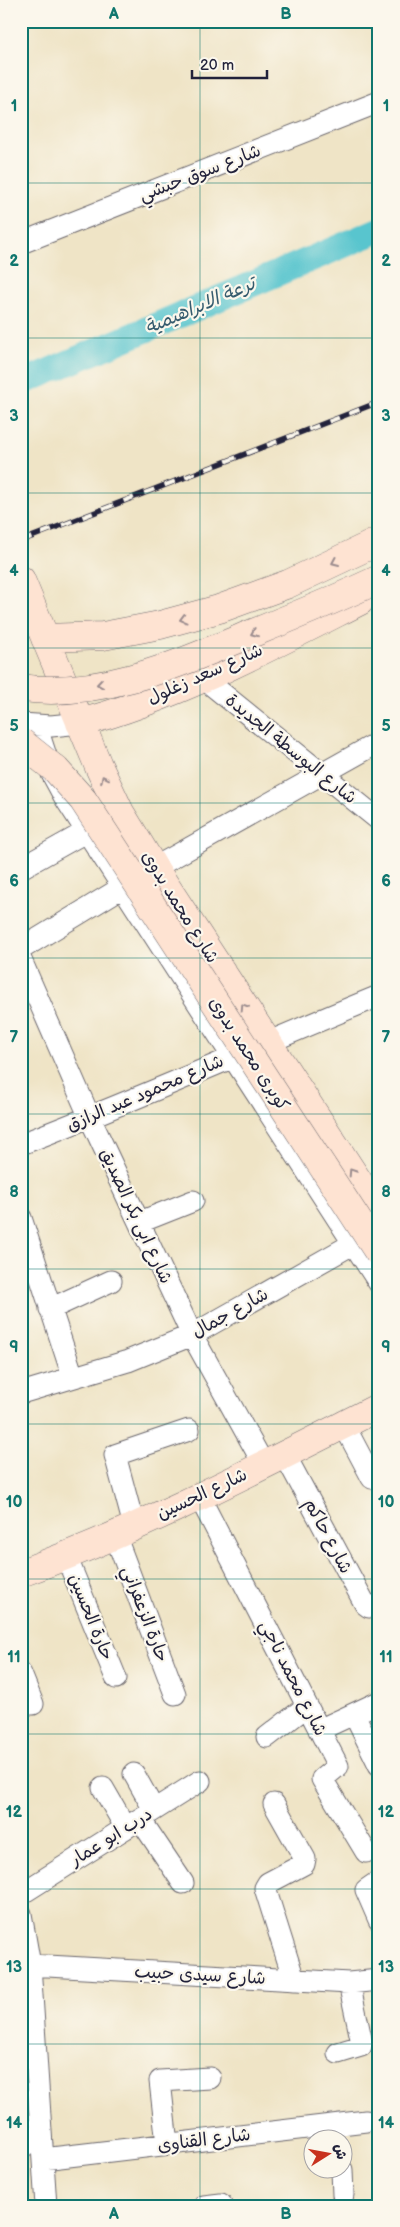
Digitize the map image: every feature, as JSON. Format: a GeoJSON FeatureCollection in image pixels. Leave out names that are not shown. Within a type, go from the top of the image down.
{"type":"FeatureCollection","features":[{"type":"Feature","properties":{"kind":"main road"},"geometry":{"type":"LineString","coordinates":[[45,638],[104,636],[160,625],[219,609],[288,584],[379,541]]}},
{"type":"Feature","properties":{"kind":"main road"},"geometry":{"type":"LineString","coordinates":[[21,688],[60,690],[104,684],[147,675],[199,656],[344,596],[379,579]]}},
{"type":"Feature","properties":{"kind":"main road","name":"شارع محمد بدوى"},"geometry":{"type":"LineString","coordinates":[[21,580],[80,723],[120,812],[266,1042],[379,1213]]}},
{"type":"Feature","properties":{"kind":"main road","name":"شارع سعد زغلول"},"geometry":{"type":"LineString","coordinates":[[80,723],[106,716],[203,678],[379,591]]}},
{"type":"Feature","properties":{"kind":"main road","name":"كوبرى محمد بدوى"},"geometry":{"type":"LineString","coordinates":[[26,730],[56,770],[83,800],[379,1253]]}},
{"type":"Feature","properties":{"kind":"main road","name":"شارع الحسين"},"geometry":{"type":"LineString","coordinates":[[21,1573],[66,1556],[199,1496],[379,1407]]}},
{"type":"Feature","properties":{"kind":"street","name":"شارع سوق حبشي"},"geometry":{"type":"LineString","coordinates":[[21,243],[379,102]]}},
{"type":"Feature","properties":{"kind":"street","name":"شارع البوسطة الجديدة"},"geometry":{"type":"LineString","coordinates":[[203,678],[379,820]]}},
{"type":"Feature","properties":{"kind":"street","name":"شارع سعد زغلول"},"geometry":{"type":"LineString","coordinates":[[26,730],[80,723]]}},
{"type":"Feature","properties":{"kind":"street","name":"شارع محمد بدوى"},"geometry":{"type":"LineString","coordinates":[[26,730],[65,798],[379,1283]]}},
{"type":"Feature","properties":{"kind":"street"},"geometry":{"type":"LineString","coordinates":[[21,949],[154,868],[379,742]]}},
{"type":"Feature","properties":{"kind":"street"},"geometry":{"type":"LineString","coordinates":[[21,868],[120,812]]}},
{"type":"Feature","properties":{"kind":"street","name":"شارع ابى بكر الصديق"},"geometry":{"type":"LineString","coordinates":[[21,960],[90,1118],[192,1335],[274,1460]]}},
{"type":"Feature","properties":{"kind":"street","name":"شارع محمود عبد الرازق"},"geometry":{"type":"LineString","coordinates":[[21,1144],[90,1118],[266,1042],[377,1001]]}},
{"type":"Feature","properties":{"kind":"street"},"geometry":{"type":"LineString","coordinates":[[140,1222],[192,1201]]}},
{"type":"Feature","properties":{"kind":"street"},"geometry":{"type":"LineString","coordinates":[[21,1218],[73,1376]]}},
{"type":"Feature","properties":{"kind":"street","name":"شارع جمال"},"geometry":{"type":"LineString","coordinates":[[21,1393],[128,1361],[192,1335],[379,1230]]}},
{"type":"Feature","properties":{"kind":"street"},"geometry":{"type":"LineString","coordinates":[[50,1309],[111,1281]]}},
{"type":"Feature","properties":{"kind":"street"},"geometry":{"type":"LineString","coordinates":[[344,1425],[372,1478],[379,1476]]}},
{"type":"Feature","properties":{"kind":"street","name":"حارة الزعفراني"},"geometry":{"type":"LineString","coordinates":[[175,1694],[124,1530],[115,1455],[189,1430]]}},
{"type":"Feature","properties":{"kind":"street","name":"شارع حاكم"},"geometry":{"type":"LineString","coordinates":[[274,1460],[365,1604],[369,1607],[379,1605]]}},
{"type":"Feature","properties":{"kind":"street","name":"شارع محمد ناجي"},"geometry":{"type":"LineString","coordinates":[[199,1496],[338,1766],[322,1779],[366,1852]]}},
{"type":"Feature","properties":{"kind":"street","name":"حارة الحسين"},"geometry":{"type":"LineString","coordinates":[[66,1556],[116,1678]]}},
{"type":"Feature","properties":{"kind":"street"},"geometry":{"type":"LineString","coordinates":[[21,1674],[33,1704]]}},
{"type":"Feature","properties":{"kind":"street"},"geometry":{"type":"LineString","coordinates":[[319,1730],[379,1702]]}},
{"type":"Feature","properties":{"kind":"street"},"geometry":{"type":"LineString","coordinates":[[266,1736],[307,1706]]}},
{"type":"Feature","properties":{"kind":"street"},"geometry":{"type":"LineString","coordinates":[[354,1714],[379,1765]]}},
{"type":"Feature","properties":{"kind":"street"},"geometry":{"type":"LineString","coordinates":[[134,1774],[140,1819]]}},
{"type":"Feature","properties":{"kind":"street","name":"درب ابو عمار"},"geometry":{"type":"LineString","coordinates":[[21,1894],[200,1781]]}},
{"type":"Feature","properties":{"kind":"street"},"geometry":{"type":"LineString","coordinates":[[103,1788],[140,1819],[184,1883]]}},
{"type":"Feature","properties":{"kind":"street"},"geometry":{"type":"LineString","coordinates":[[274,1804],[305,1859],[304,1864],[268,1883],[265,1888],[294,1980]]}},
{"type":"Feature","properties":{"kind":"street"},"geometry":{"type":"LineString","coordinates":[[379,1881],[366,1890],[379,1920]]}},
{"type":"Feature","properties":{"kind":"street"},"geometry":{"type":"LineString","coordinates":[[21,1914],[26,1966],[35,2149],[46,2206]]}},
{"type":"Feature","properties":{"kind":"street","name":"شارع سيدى حبيب"},"geometry":{"type":"LineString","coordinates":[[26,1966],[349,1983],[379,1980]]}},
{"type":"Feature","properties":{"kind":"street"},"geometry":{"type":"LineString","coordinates":[[338,2053],[360,2046],[362,2043],[349,1983]]}},
{"type":"Feature","properties":{"kind":"street"},"geometry":{"type":"LineString","coordinates":[[167,2144],[160,2081],[210,2078]]}},
{"type":"Feature","properties":{"kind":"street","name":"شارع القناوى"},"geometry":{"type":"LineString","coordinates":[[344,2130],[366,2121]]}},
{"type":"Feature","properties":{"kind":"street","name":"شارع القناوى"},"geometry":{"type":"LineString","coordinates":[[35,2149],[167,2144],[302,2135]]}},
{"type":"Feature","properties":{"kind":"street"},"geometry":{"type":"LineString","coordinates":[[343,2180],[344,2196]]}},
{"type":"Feature","properties":{"kind":"waterway","name":"ترعة الابراهيمية"},"geometry":{"type":"LineString","coordinates":[[21,383],[379,230]]}},
{"type":"Feature","properties":{"kind":"railway"},"geometry":{"type":"LineString","coordinates":[[21,541],[379,402]]}}]}
